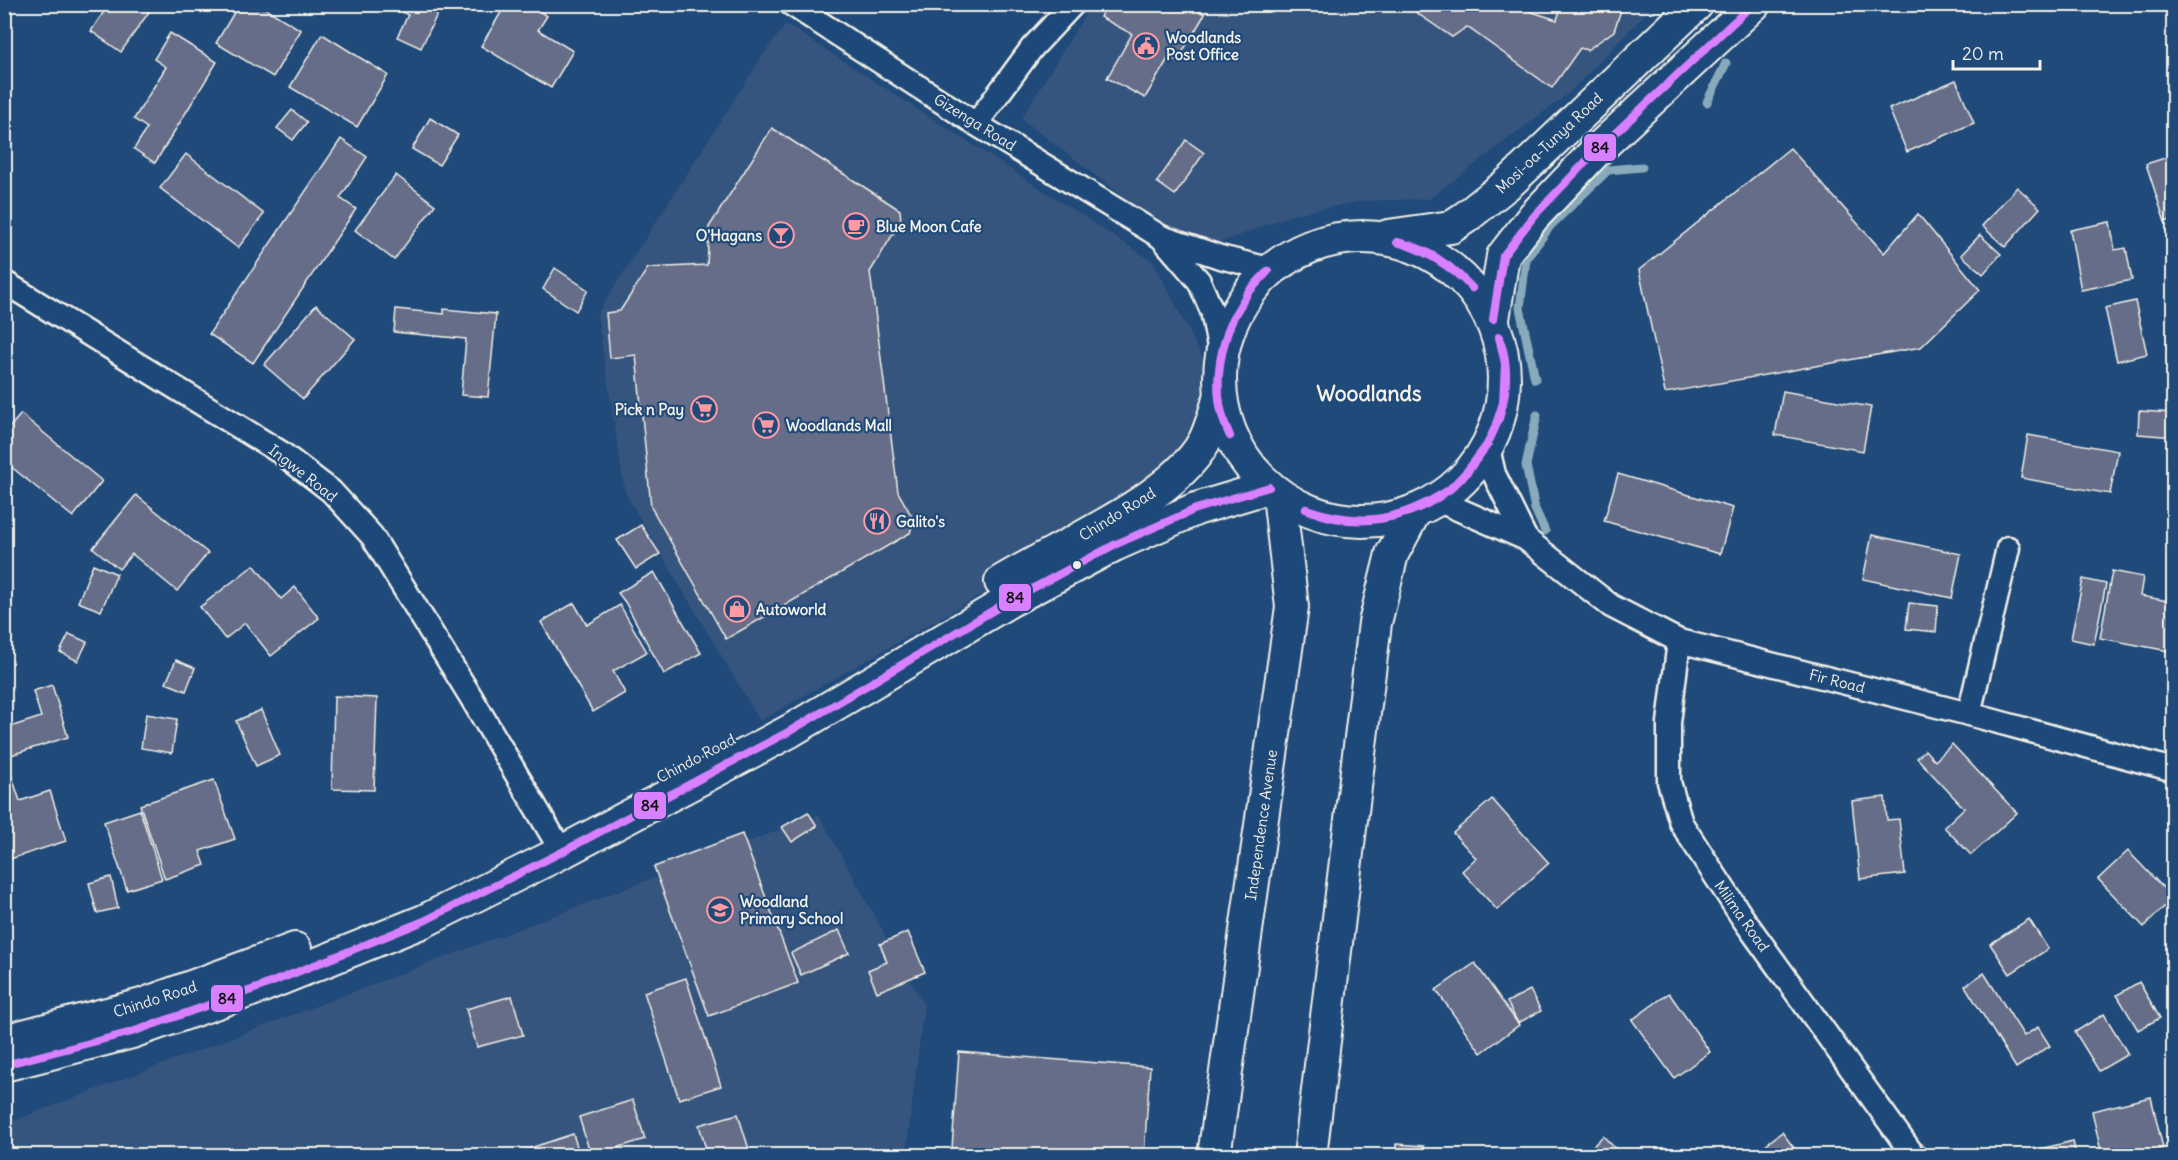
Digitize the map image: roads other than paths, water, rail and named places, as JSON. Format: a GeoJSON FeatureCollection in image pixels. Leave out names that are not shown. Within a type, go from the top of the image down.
{"type":"FeatureCollection","features":[{"type":"Feature","properties":{"kind":"main road","name":"Mosi-oa-Tunya Road"},"geometry":{"type":"LineString","coordinates":[[1269,270],[1322,244],[1451,227],[1511,181],[1697,4]]}},
{"type":"Feature","properties":{"kind":"main road"},"geometry":{"type":"LineString","coordinates":[[1493,319],[1503,256],[1534,216],[1594,153],[1754,4]]}},
{"type":"Feature","properties":{"kind":"main road"},"geometry":{"type":"LineString","coordinates":[[1310,1155],[1375,623],[1392,554],[1426,506],[1466,476],[1487,444],[1504,404],[1505,360],[1493,319],[1478,294],[1458,273],[1434,256],[1408,244],[1379,237]]}},
{"type":"Feature","properties":{"kind":"main road"},"geometry":{"type":"LineString","coordinates":[[1269,270],[1247,294],[1235,314],[1221,357],[1218,403],[1236,450],[1250,470],[1274,491],[1303,509],[1322,515],[1359,521],[1388,519],[1426,506]]}},
{"type":"Feature","properties":{"kind":"main road","name":"Chindo Road"},"geometry":{"type":"LineString","coordinates":[[4,1065],[132,1032],[260,987],[424,921],[799,704],[1017,572],[1106,524],[1179,475],[1204,442],[1218,403]]}},
{"type":"Feature","properties":{"kind":"main road","name":"Chindo Road"},"geometry":{"type":"LineString","coordinates":[[4,1041],[142,1005],[269,960],[556,844],[790,731],[1009,601],[1114,545],[1196,509],[1274,491]]}},
{"type":"Feature","properties":{"kind":"main road","name":"Independence Avenue"},"geometry":{"type":"LineString","coordinates":[[1214,1155],[1292,607],[1274,491]]}},
{"type":"Feature","properties":{"kind":"street","name":"Gizenga Road"},"geometry":{"type":"LineString","coordinates":[[791,4],[976,124],[1161,237],[1220,257],[1269,270]]}},
{"type":"Feature","properties":{"kind":"street"},"geometry":{"type":"LineString","coordinates":[[976,124],[1032,48],[1073,4]]}},
{"type":"Feature","properties":{"kind":"street","name":"Gizenga Road"},"geometry":{"type":"LineString","coordinates":[[1161,237],[1199,280],[1212,311],[1221,357]]}},
{"type":"Feature","properties":{"kind":"street","name":"Ingwe Road"},"geometry":{"type":"LineString","coordinates":[[4,282],[280,452],[331,491],[372,536],[471,697],[556,844]]}},
{"type":"Feature","properties":{"kind":"street","name":"Fir Road"},"geometry":{"type":"LineString","coordinates":[[1487,444],[1494,474],[1526,538]]}},
{"type":"Feature","properties":{"kind":"street","name":"Fir Road"},"geometry":{"type":"LineString","coordinates":[[1426,506],[1526,538],[1611,606],[1679,641],[1969,714],[2174,771]]}},
{"type":"Feature","properties":{"kind":"street"},"geometry":{"type":"LineString","coordinates":[[1969,714],[2008,548]]}},
{"type":"Feature","properties":{"kind":"street","name":"Milima Road"},"geometry":{"type":"LineString","coordinates":[[1679,641],[1669,723],[1669,782],[1681,823],[1742,917],[1914,1155]]}},
{"type":"Feature","properties":{"kind":"waterway"},"geometry":{"type":"LineString","coordinates":[[1707,102],[1726,63]]}},
{"type":"Feature","properties":{"kind":"waterway"},"geometry":{"type":"LineString","coordinates":[[1535,379],[1520,308],[1526,259],[1550,226],[1608,170],[1642,167]]}},
{"type":"Feature","properties":{"kind":"waterway"},"geometry":{"type":"LineString","coordinates":[[1537,415],[1526,465],[1535,509],[1545,531]]}},
{"type":"Feature","properties":{"kind":"place","name":"Woodlands Post Office"},"geometry":{"type":"Point","coordinates":[1146,46]}},
{"type":"Feature","properties":{"kind":"place","name":"Blue Moon Cafe"},"geometry":{"type":"Point","coordinates":[856,226]}},
{"type":"Feature","properties":{"kind":"place","name":"O'Hagans"},"geometry":{"type":"Point","coordinates":[781,235]}},
{"type":"Feature","properties":{"kind":"place","name":"Pick n Pay"},"geometry":{"type":"Point","coordinates":[704,409]}},
{"type":"Feature","properties":{"kind":"place","name":"Woodlands Mall"},"geometry":{"type":"Point","coordinates":[766,425]}},
{"type":"Feature","properties":{"kind":"place","name":"Galito's"},"geometry":{"type":"Point","coordinates":[877,521]}},
{"type":"Feature","properties":{"kind":"place","name":"Autoworld"},"geometry":{"type":"Point","coordinates":[737,609]}},
{"type":"Feature","properties":{"kind":"place","name":"Woodland Primary School"},"geometry":{"type":"Point","coordinates":[720,910]}},
{"type":"Feature","properties":{"kind":"district","name":"Woodlands"},"geometry":{"type":"Point","coordinates":[1369,393]}}]}
